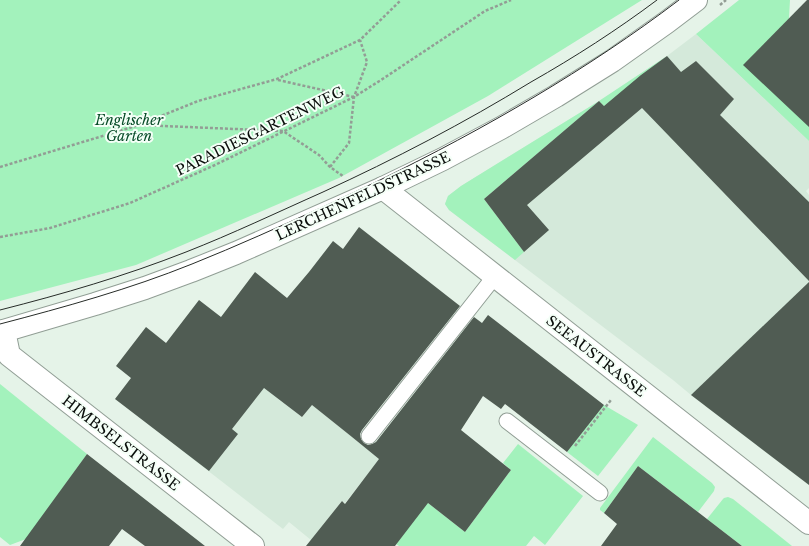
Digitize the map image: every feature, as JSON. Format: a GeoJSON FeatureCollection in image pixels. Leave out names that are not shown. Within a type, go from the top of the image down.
{"type":"FeatureCollection","features":[{"type":"Feature","properties":{"kind":"street","name":"LERCHENFELDSTRASSE"},"geometry":{"type":"LineString","coordinates":[[2,331],[95,304],[191,271],[236,253],[443,160],[556,96],[612,61],[696,0]]}},
{"type":"Feature","properties":{"kind":"street","name":"SEEAUSTRASSE"},"geometry":{"type":"LineString","coordinates":[[383,188],[809,523]]}},
{"type":"Feature","properties":{"kind":"street","name":"HIMBSELSTRASSE"},"geometry":{"type":"LineString","coordinates":[[2,331],[9,355],[253,546]]}},
{"type":"Feature","properties":{"kind":"lane"},"geometry":{"type":"LineString","coordinates":[[369,436],[495,276]]}},
{"type":"Feature","properties":{"kind":"lane"},"geometry":{"type":"LineString","coordinates":[[507,421],[600,493]]}},
{"type":"Feature","properties":{"kind":"path"},"geometry":{"type":"LineString","coordinates":[[0,166],[139,125],[198,101],[277,79],[360,40],[401,0]]}},
{"type":"Feature","properties":{"kind":"path","name":"PARADIESGARTENWEG"},"geometry":{"type":"LineString","coordinates":[[0,237],[50,228],[130,203],[215,165],[354,97],[485,12],[511,0]]}},
{"type":"Feature","properties":{"kind":"path"},"geometry":{"type":"LineString","coordinates":[[330,167],[349,143],[354,97],[367,62],[360,40]]}},
{"type":"Feature","properties":{"kind":"path"},"geometry":{"type":"LineString","coordinates":[[277,79],[354,97]]}},
{"type":"Feature","properties":{"kind":"path"},"geometry":{"type":"LineString","coordinates":[[139,125],[283,131],[319,155],[330,167],[340,174]]}},
{"type":"Feature","properties":{"kind":"path"},"geometry":{"type":"LineString","coordinates":[[562,464],[612,400]]}},
{"type":"Feature","properties":{"kind":"shaded area"},"geometry":{"type":"Polygon","coordinates":[[[696,34],[809,141],[809,188],[806,191],[809,195],[809,485],[449,210],[445,204],[448,196],[461,186],[599,101],[667,56],[696,34]]]}},
{"type":"Feature","properties":{"kind":"shaded area"},"geometry":{"type":"Polygon","coordinates":[[[264,388],[302,417],[312,405],[380,459],[345,503],[342,501],[311,540],[289,522],[283,529],[180,449],[212,409],[264,388]]]}},
{"type":"Feature","properties":{"kind":"green space","name":"Englischer Garten"},"geometry":{"type":"Polygon","coordinates":[[[0,0],[642,0],[488,96],[339,178],[136,265],[0,301],[0,0]]]}},
{"type":"Feature","properties":{"kind":"green space"},"geometry":{"type":"Polygon","coordinates":[[[739,0],[790,0],[789,18],[809,114],[809,141],[696,34],[739,0]]]}},
{"type":"Feature","properties":{"kind":"green space"},"geometry":{"type":"Polygon","coordinates":[[[667,56],[604,106],[599,101],[667,56]]]}},
{"type":"Feature","properties":{"kind":"green space"},"geometry":{"type":"Polygon","coordinates":[[[599,101],[484,199],[524,252],[515,260],[449,210],[445,204],[448,196],[461,186],[599,101]]]}},
{"type":"Feature","properties":{"kind":"green space"},"geometry":{"type":"Polygon","coordinates":[[[0,384],[87,454],[26,539],[10,545],[0,537],[0,384]]]}},
{"type":"Feature","properties":{"kind":"green space"},"geometry":{"type":"Polygon","coordinates":[[[604,405],[638,425],[598,476],[567,452],[604,405]]]}},
{"type":"Feature","properties":{"kind":"green space"},"geometry":{"type":"Polygon","coordinates":[[[653,437],[712,483],[715,487],[714,491],[698,512],[638,466],[604,513],[600,510],[600,508],[653,437]]]}},
{"type":"Feature","properties":{"kind":"green space"},"geometry":{"type":"Polygon","coordinates":[[[518,444],[583,496],[545,545],[534,536],[526,546],[399,546],[396,544],[403,535],[391,474],[465,532],[511,470],[503,463],[518,444]]]}},
{"type":"Feature","properties":{"kind":"green space"},"geometry":{"type":"Polygon","coordinates":[[[728,497],[733,499],[792,546],[742,546],[707,519],[723,499],[728,497]]]}},
{"type":"Feature","properties":{"kind":"building"},"geometry":{"type":"Polygon","coordinates":[[[807,0],[809,0],[809,127],[743,65],[807,0]]]}},
{"type":"Feature","properties":{"kind":"building"},"geometry":{"type":"Polygon","coordinates":[[[667,56],[681,72],[696,61],[734,99],[720,115],[809,202],[809,281],[642,108],[527,205],[549,230],[524,252],[484,199],[599,101],[604,106],[641,75],[667,56]]]}},
{"type":"Feature","properties":{"kind":"building"},"geometry":{"type":"Polygon","coordinates":[[[359,227],[460,306],[362,430],[360,434],[364,443],[368,445],[376,442],[474,317],[482,323],[488,315],[604,405],[567,452],[505,404],[501,409],[483,396],[461,430],[511,470],[465,532],[428,503],[395,546],[306,546],[342,501],[345,504],[379,459],[312,405],[302,417],[264,388],[232,429],[238,434],[209,471],[115,399],[131,378],[116,366],[146,327],[166,343],[199,300],[221,317],[255,272],[287,298],[333,241],[343,249],[359,227]]]}},
{"type":"Feature","properties":{"kind":"building"},"geometry":{"type":"Polygon","coordinates":[[[809,282],[809,485],[691,395],[809,282]]]}},
{"type":"Feature","properties":{"kind":"building"},"geometry":{"type":"Polygon","coordinates":[[[87,454],[205,546],[145,546],[122,529],[109,546],[20,546],[87,454]]]}},
{"type":"Feature","properties":{"kind":"building"},"geometry":{"type":"Polygon","coordinates":[[[638,466],[742,546],[601,546],[617,524],[604,513],[638,466]]]}},
{"type":"Feature","properties":{"kind":"tram line"},"geometry":{"type":"LineString","coordinates":[[0,310],[94,284],[163,261],[238,230],[323,192],[403,154],[480,112],[596,43],[657,0]]}},
{"type":"Feature","properties":{"kind":"tram line"},"geometry":{"type":"LineString","coordinates":[[0,324],[145,282],[259,236],[325,206],[458,140],[534,97],[644,26],[679,0]]}}]}
